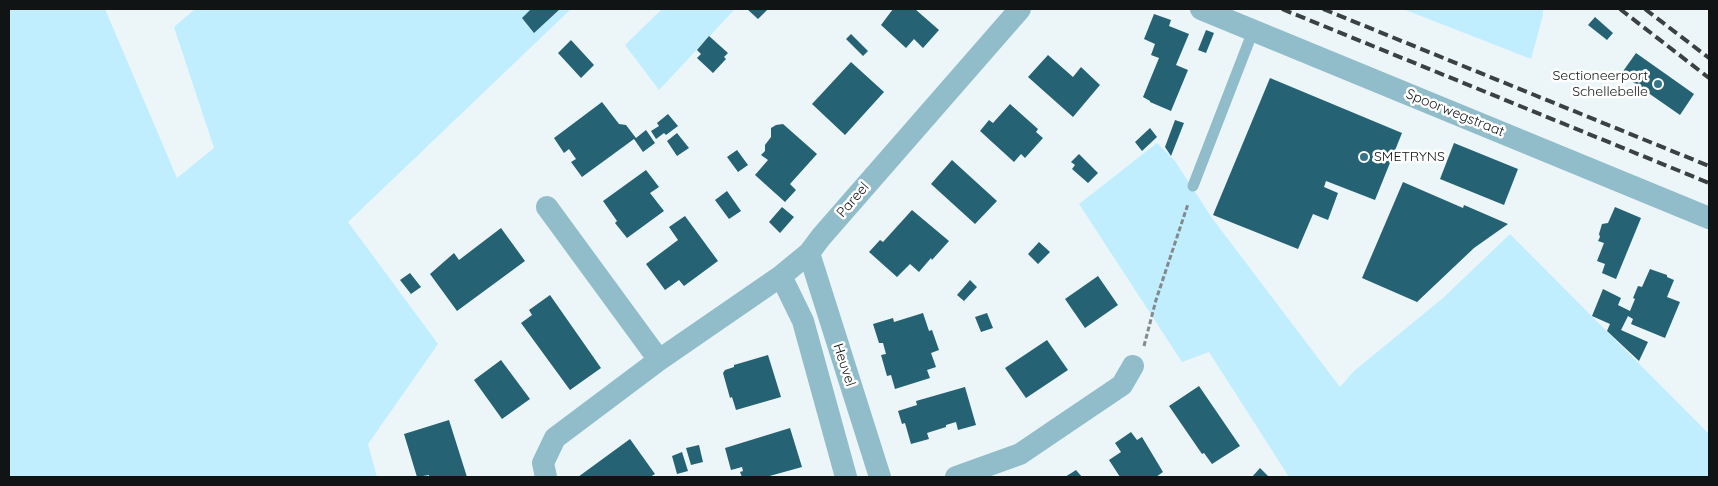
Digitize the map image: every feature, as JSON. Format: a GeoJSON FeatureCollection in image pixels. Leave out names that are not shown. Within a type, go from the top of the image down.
{"type":"FeatureCollection","features":[{"type":"Feature","properties":{"kind":"street","name":"Pareel"},"geometry":{"type":"LineString","coordinates":[[546,477],[543,463],[555,438],[659,360],[781,276],[809,253],[1020,9]]}},
{"type":"Feature","properties":{"kind":"street","name":"Spoorwegstraat"},"geometry":{"type":"LineString","coordinates":[[1201,9],[1709,218]]}},
{"type":"Feature","properties":{"kind":"street"},"geometry":{"type":"LineString","coordinates":[[548,207],[659,360]]}},
{"type":"Feature","properties":{"kind":"street","name":"Heuvel"},"geometry":{"type":"LineString","coordinates":[[809,253],[880,477]]}},
{"type":"Feature","properties":{"kind":"street","name":"Heuvel"},"geometry":{"type":"LineString","coordinates":[[781,276],[803,321],[846,477]]}},
{"type":"Feature","properties":{"kind":"street"},"geometry":{"type":"LineString","coordinates":[[956,477],[1020,454],[1122,384],[1133,366]]}},
{"type":"Feature","properties":{"kind":"lane"},"geometry":{"type":"LineString","coordinates":[[1193,186],[1253,31]]}},
{"type":"Feature","properties":{"kind":"path"},"geometry":{"type":"LineString","coordinates":[[1133,366],[1141,354],[1156,300],[1193,186]]}},
{"type":"Feature","properties":{"kind":"shaded area"},"geometry":{"type":"Polygon","coordinates":[[[9,9],[105,9],[177,178],[214,148],[174,27],[195,9],[571,9],[348,222],[438,344],[368,444],[377,477],[9,477],[9,9]]]}},
{"type":"Feature","properties":{"kind":"shaded area"},"geometry":{"type":"Polygon","coordinates":[[[662,9],[735,9],[659,90],[625,45],[662,9]]]}},
{"type":"Feature","properties":{"kind":"shaded area"},"geometry":{"type":"Polygon","coordinates":[[[1403,9],[1543,9],[1543,15],[1531,59],[1403,9]]]}},
{"type":"Feature","properties":{"kind":"shaded area"},"geometry":{"type":"Polygon","coordinates":[[[1157,143],[1175,161],[1212,218],[1340,387],[1354,371],[1443,298],[1510,234],[1709,434],[1709,477],[1289,477],[1209,352],[1182,362],[1079,204],[1157,143]]]}},
{"type":"Feature","properties":{"kind":"building"},"geometry":{"type":"Polygon","coordinates":[[[531,9],[560,9],[534,33],[522,18],[531,9]]]}},
{"type":"Feature","properties":{"kind":"building"},"geometry":{"type":"Polygon","coordinates":[[[747,9],[768,9],[758,19],[747,9]]]}},
{"type":"Feature","properties":{"kind":"building"},"geometry":{"type":"Polygon","coordinates":[[[893,9],[915,9],[939,30],[923,48],[914,39],[906,48],[881,25],[893,9]]]}},
{"type":"Feature","properties":{"kind":"building"},"geometry":{"type":"Polygon","coordinates":[[[1154,14],[1171,20],[1169,26],[1189,34],[1176,65],[1188,70],[1171,111],[1143,97],[1159,58],[1151,55],[1155,44],[1144,39],[1154,14]]]}},
{"type":"Feature","properties":{"kind":"building"},"geometry":{"type":"Polygon","coordinates":[[[1595,17],[1613,33],[1607,40],[1588,25],[1595,17]]]}},
{"type":"Feature","properties":{"kind":"building"},"geometry":{"type":"Polygon","coordinates":[[[1206,30],[1214,33],[1206,53],[1198,50],[1206,30]]]}},
{"type":"Feature","properties":{"kind":"building"},"geometry":{"type":"Polygon","coordinates":[[[851,34],[868,51],[863,56],[846,39],[851,34]]]}},
{"type":"Feature","properties":{"kind":"building"},"geometry":{"type":"Polygon","coordinates":[[[709,36],[728,53],[724,57],[726,59],[713,73],[697,58],[701,54],[697,50],[709,36]]]}},
{"type":"Feature","properties":{"kind":"building"},"geometry":{"type":"Polygon","coordinates":[[[571,40],[594,65],[581,78],[558,53],[571,40]]]}},
{"type":"Feature","properties":{"kind":"building","name":"Sectioneerport Schellebelle"},"geometry":{"type":"Polygon","coordinates":[[[1636,53],[1694,94],[1680,115],[1621,74],[1636,53]]]}},
{"type":"Feature","properties":{"kind":"building"},"geometry":{"type":"Polygon","coordinates":[[[1048,55],[1073,77],[1081,67],[1100,85],[1073,117],[1028,77],[1048,55]]]}},
{"type":"Feature","properties":{"kind":"building"},"geometry":{"type":"Polygon","coordinates":[[[851,62],[884,92],[845,135],[812,104],[851,62]]]}},
{"type":"Feature","properties":{"kind":"building"},"geometry":{"type":"Polygon","coordinates":[[[1270,78],[1402,133],[1375,200],[1326,181],[1324,187],[1338,193],[1328,220],[1313,214],[1298,249],[1213,215],[1270,78]]]}},
{"type":"Feature","properties":{"kind":"building"},"geometry":{"type":"Polygon","coordinates":[[[602,102],[619,124],[626,125],[636,138],[646,130],[655,143],[643,152],[634,139],[582,177],[571,162],[576,159],[569,149],[564,153],[554,138],[602,102]]]}},
{"type":"Feature","properties":{"kind":"building"},"geometry":{"type":"Polygon","coordinates":[[[1010,104],[1038,129],[1036,132],[1043,138],[1025,158],[1021,154],[1014,162],[980,131],[989,120],[993,123],[1010,104]]]}},
{"type":"Feature","properties":{"kind":"building"},"geometry":{"type":"Polygon","coordinates":[[[668,114],[678,126],[666,135],[664,133],[656,139],[651,131],[659,126],[657,123],[668,114]]]}},
{"type":"Feature","properties":{"kind":"building"},"geometry":{"type":"Polygon","coordinates":[[[1175,120],[1184,123],[1171,156],[1165,147],[1175,120]]]}},
{"type":"Feature","properties":{"kind":"building"},"geometry":{"type":"Polygon","coordinates":[[[783,124],[817,154],[790,184],[796,190],[785,202],[755,175],[768,160],[761,155],[765,151],[765,145],[771,137],[771,128],[783,124]]]}},
{"type":"Feature","properties":{"kind":"building"},"geometry":{"type":"Polygon","coordinates":[[[1150,128],[1157,137],[1142,151],[1135,142],[1150,128]]]}},
{"type":"Feature","properties":{"kind":"building"},"geometry":{"type":"Polygon","coordinates":[[[677,133],[689,148],[677,156],[667,141],[677,133]]]}},
{"type":"Feature","properties":{"kind":"building"},"geometry":{"type":"Polygon","coordinates":[[[1454,143],[1518,169],[1504,205],[1440,179],[1454,143]]]}},
{"type":"Feature","properties":{"kind":"building"},"geometry":{"type":"Polygon","coordinates":[[[737,150],[748,165],[738,172],[727,157],[737,150]]]}},
{"type":"Feature","properties":{"kind":"building"},"geometry":{"type":"Polygon","coordinates":[[[1079,154],[1098,173],[1088,183],[1072,169],[1075,165],[1071,162],[1079,154]]]}},
{"type":"Feature","properties":{"kind":"building"},"geometry":{"type":"Polygon","coordinates":[[[952,160],[997,201],[975,224],[931,184],[952,160]]]}},
{"type":"Feature","properties":{"kind":"building"},"geometry":{"type":"Polygon","coordinates":[[[646,170],[659,187],[650,193],[664,211],[627,238],[615,223],[617,221],[603,201],[646,170]]]}},
{"type":"Feature","properties":{"kind":"building"},"geometry":{"type":"Polygon","coordinates":[[[1403,182],[1463,208],[1464,205],[1508,224],[1474,248],[1417,302],[1362,278],[1403,182]]]}},
{"type":"Feature","properties":{"kind":"building"},"geometry":{"type":"Polygon","coordinates":[[[727,191],[741,211],[729,219],[715,200],[727,191]]]}},
{"type":"Feature","properties":{"kind":"building"},"geometry":{"type":"Polygon","coordinates":[[[782,207],[794,217],[780,233],[769,222],[782,207]]]}},
{"type":"Feature","properties":{"kind":"building"},"geometry":{"type":"Polygon","coordinates":[[[1615,207],[1641,218],[1616,279],[1602,273],[1605,264],[1597,261],[1604,243],[1598,241],[1602,224],[1608,223],[1615,207]]]}},
{"type":"Feature","properties":{"kind":"building"},"geometry":{"type":"Polygon","coordinates":[[[912,210],[949,241],[919,272],[910,264],[897,277],[869,252],[880,240],[883,242],[912,210]]]}},
{"type":"Feature","properties":{"kind":"building"},"geometry":{"type":"Polygon","coordinates":[[[685,216],[718,261],[684,286],[679,280],[665,290],[646,264],[678,240],[669,227],[685,216]]]}},
{"type":"Feature","properties":{"kind":"building"},"geometry":{"type":"Polygon","coordinates":[[[501,228],[525,261],[457,311],[430,274],[454,253],[459,260],[501,228]]]}},
{"type":"Feature","properties":{"kind":"building"},"geometry":{"type":"Polygon","coordinates":[[[1039,242],[1050,252],[1038,264],[1028,254],[1039,242]]]}},
{"type":"Feature","properties":{"kind":"building"},"geometry":{"type":"Polygon","coordinates":[[[1650,269],[1667,275],[1667,277],[1674,280],[1667,297],[1680,302],[1665,338],[1631,324],[1633,319],[1628,316],[1621,330],[1648,342],[1639,361],[1607,331],[1610,324],[1592,316],[1603,289],[1621,298],[1618,305],[1630,311],[1638,286],[1642,287],[1650,269]]]}},
{"type":"Feature","properties":{"kind":"building"},"geometry":{"type":"Polygon","coordinates":[[[410,273],[421,287],[411,294],[400,280],[410,273]]]}},
{"type":"Feature","properties":{"kind":"building"},"geometry":{"type":"Polygon","coordinates":[[[1098,276],[1118,305],[1085,328],[1065,299],[1098,276]]]}},
{"type":"Feature","properties":{"kind":"building"},"geometry":{"type":"Polygon","coordinates":[[[970,280],[977,287],[964,301],[957,295],[970,280]]]}},
{"type":"Feature","properties":{"kind":"building"},"geometry":{"type":"Polygon","coordinates":[[[550,295],[601,368],[570,390],[521,323],[532,315],[529,310],[550,295]]]}},
{"type":"Feature","properties":{"kind":"building"},"geometry":{"type":"Polygon","coordinates":[[[923,313],[929,331],[932,330],[939,350],[931,353],[936,367],[927,370],[930,378],[895,389],[891,375],[887,376],[881,355],[886,354],[883,343],[879,343],[873,324],[893,318],[894,322],[923,313]]]}},
{"type":"Feature","properties":{"kind":"building"},"geometry":{"type":"Polygon","coordinates":[[[987,313],[993,328],[981,332],[975,317],[987,313]]]}},
{"type":"Feature","properties":{"kind":"building"},"geometry":{"type":"Polygon","coordinates":[[[1047,340],[1068,370],[1026,398],[1005,368],[1047,340]]]}},
{"type":"Feature","properties":{"kind":"building"},"geometry":{"type":"Polygon","coordinates":[[[768,355],[781,397],[736,410],[732,397],[730,398],[723,373],[725,370],[734,367],[734,365],[768,355]]]}},
{"type":"Feature","properties":{"kind":"building"},"geometry":{"type":"Polygon","coordinates":[[[501,360],[530,399],[502,419],[474,380],[501,360]]]}},
{"type":"Feature","properties":{"kind":"building"},"geometry":{"type":"Polygon","coordinates":[[[1199,386],[1240,446],[1212,464],[1204,453],[1202,454],[1169,406],[1199,386]]]}},
{"type":"Feature","properties":{"kind":"building"},"geometry":{"type":"Polygon","coordinates":[[[965,387],[976,425],[958,430],[956,422],[927,433],[929,439],[911,444],[905,423],[902,424],[898,411],[917,405],[916,401],[965,387]]]}},
{"type":"Feature","properties":{"kind":"building"},"geometry":{"type":"Polygon","coordinates":[[[449,420],[467,477],[429,477],[429,475],[417,477],[404,434],[449,420]]]}},
{"type":"Feature","properties":{"kind":"building"},"geometry":{"type":"Polygon","coordinates":[[[790,428],[802,467],[766,477],[742,477],[740,472],[743,471],[742,467],[731,470],[725,448],[790,428]]]}},
{"type":"Feature","properties":{"kind":"building"},"geometry":{"type":"Polygon","coordinates":[[[1131,432],[1137,440],[1142,437],[1163,472],[1156,477],[1120,477],[1109,460],[1121,452],[1115,443],[1131,432]]]}},
{"type":"Feature","properties":{"kind":"building"},"geometry":{"type":"Polygon","coordinates":[[[630,439],[655,474],[650,477],[578,477],[630,439]]]}},
{"type":"Feature","properties":{"kind":"building"},"geometry":{"type":"Polygon","coordinates":[[[699,445],[703,462],[691,465],[686,448],[699,445]]]}},
{"type":"Feature","properties":{"kind":"building"},"geometry":{"type":"Polygon","coordinates":[[[682,452],[688,471],[677,474],[672,456],[682,452]]]}},
{"type":"Feature","properties":{"kind":"building"},"geometry":{"type":"Polygon","coordinates":[[[1260,468],[1268,476],[1252,477],[1260,468]]]}},
{"type":"Feature","properties":{"kind":"building"},"geometry":{"type":"Polygon","coordinates":[[[1076,470],[1082,477],[1065,477],[1076,470]]]}},
{"type":"Feature","properties":{"kind":"railway"},"geometry":{"type":"LineString","coordinates":[[1282,9],[1709,183]]}},
{"type":"Feature","properties":{"kind":"railway"},"geometry":{"type":"LineString","coordinates":[[1323,9],[1709,166]]}},
{"type":"Feature","properties":{"kind":"railway"},"geometry":{"type":"LineString","coordinates":[[1620,9],[1709,78]]}},
{"type":"Feature","properties":{"kind":"railway"},"geometry":{"type":"LineString","coordinates":[[1645,9],[1709,58]]}},
{"type":"Feature","properties":{"kind":"place","name":"Sectioneerport Schellebelle"},"geometry":{"type":"Point","coordinates":[1658,84]}},
{"type":"Feature","properties":{"kind":"place","name":"SMETRYNS"},"geometry":{"type":"Point","coordinates":[1364,157]}}]}
